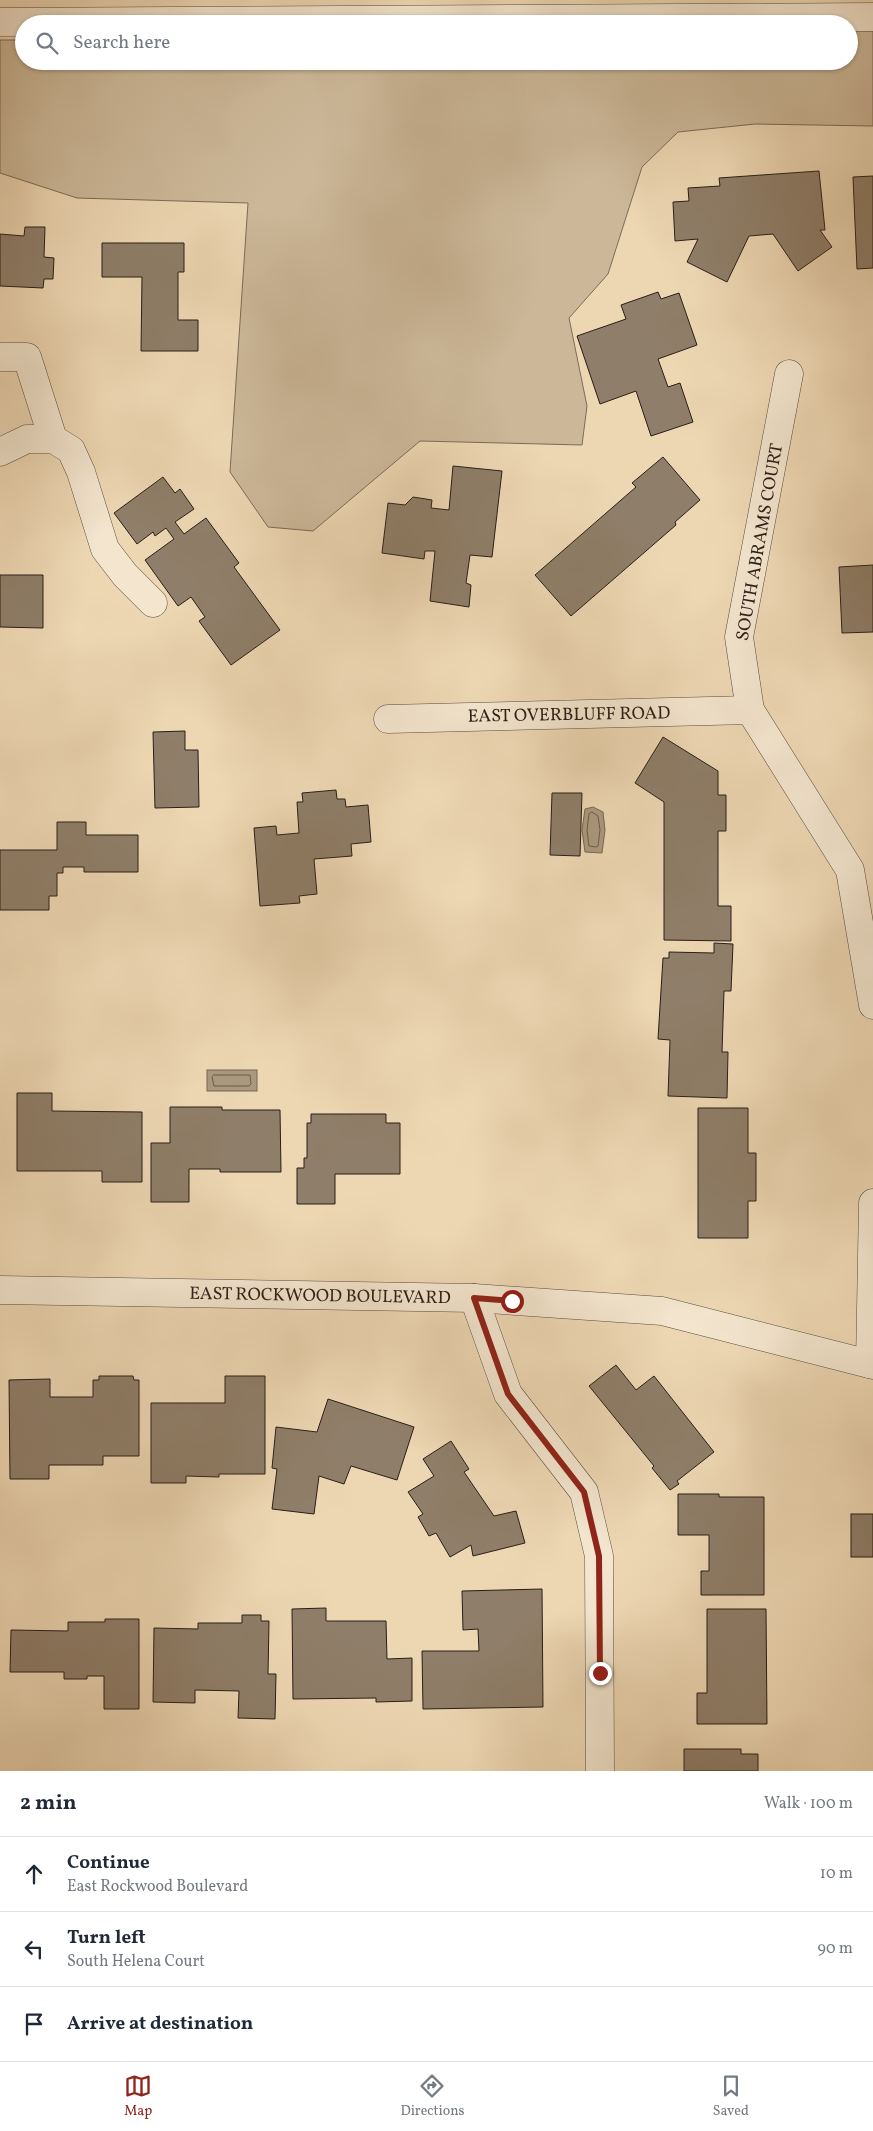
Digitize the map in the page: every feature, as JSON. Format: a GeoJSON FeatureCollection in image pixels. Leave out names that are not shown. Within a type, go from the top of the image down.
{"type":"FeatureCollection","features":[{"type":"Feature","properties":{"kind":"street"},"geometry":{"type":"LineString","coordinates":[[42,15],[66,11],[527,15]]}},
{"type":"Feature","properties":{"kind":"street"},"geometry":{"type":"LineString","coordinates":[[858,18],[873,18]]}},
{"type":"Feature","properties":{"kind":"street"},"geometry":{"type":"LineString","coordinates":[[0,22],[15,20]]}},
{"type":"Feature","properties":{"kind":"street"},"geometry":{"type":"LineString","coordinates":[[13,357],[53,439]]}},
{"type":"Feature","properties":{"kind":"street","name":"SOUTH ABRAMS COURT"},"geometry":{"type":"LineString","coordinates":[[750,710],[739,637],[789,374]]}},
{"type":"Feature","properties":{"kind":"street"},"geometry":{"type":"LineString","coordinates":[[0,452],[27,439],[53,439],[71,450],[82,472],[105,549],[125,575],[153,603]]}},
{"type":"Feature","properties":{"kind":"street"},"geometry":{"type":"LineString","coordinates":[[750,710],[850,870],[873,1005]]}},
{"type":"Feature","properties":{"kind":"street","name":"EAST OVERBLUFF ROAD"},"geometry":{"type":"LineString","coordinates":[[388,719],[750,710]]}},
{"type":"Feature","properties":{"kind":"street"},"geometry":{"type":"LineString","coordinates":[[871,1365],[873,1203]]}},
{"type":"Feature","properties":{"kind":"street","name":"EAST ROCKWOOD BOULEVARD"},"geometry":{"type":"LineString","coordinates":[[0,1290],[474,1298],[662,1311],[871,1365]]}},
{"type":"Feature","properties":{"kind":"street"},"geometry":{"type":"LineString","coordinates":[[474,1298],[508,1394],[584,1492],[599,1556],[600,1771]]}},
{"type":"Feature","properties":{"kind":"shaded area"},"geometry":{"type":"Polygon","coordinates":[[[873,30],[873,126],[755,124],[678,132],[642,167],[608,274],[569,318],[587,406],[582,445],[420,441],[313,531],[268,527],[230,472],[248,203],[77,198],[0,173],[0,40],[15,40],[15,70],[858,70],[858,31],[873,30]]]}},
{"type":"Feature","properties":{"kind":"water"},"geometry":{"type":"Polygon","coordinates":[[[593,807],[603,812],[605,830],[602,853],[585,852],[582,830],[585,809],[593,807]]]}},
{"type":"Feature","properties":{"kind":"water"},"geometry":{"type":"Polygon","coordinates":[[[207,1070],[257,1070],[257,1091],[207,1091],[207,1070]]]}},
{"type":"Feature","properties":{"kind":"building"},"geometry":{"type":"Polygon","coordinates":[[[819,171],[825,230],[820,230],[832,247],[798,271],[773,234],[749,236],[727,282],[687,262],[698,239],[675,241],[673,202],[689,201],[688,188],[720,186],[719,178],[819,171]]]}},
{"type":"Feature","properties":{"kind":"building"},"geometry":{"type":"Polygon","coordinates":[[[873,176],[873,268],[857,269],[853,177],[873,176]]]}},
{"type":"Feature","properties":{"kind":"building"},"geometry":{"type":"Polygon","coordinates":[[[25,227],[45,227],[44,257],[54,258],[53,279],[44,279],[43,288],[0,286],[0,234],[24,236],[25,227]]]}},
{"type":"Feature","properties":{"kind":"building"},"geometry":{"type":"Polygon","coordinates":[[[102,243],[184,243],[184,272],[178,272],[178,320],[198,320],[198,351],[141,351],[142,277],[102,277],[102,243]]]}},
{"type":"Feature","properties":{"kind":"building"},"geometry":{"type":"Polygon","coordinates":[[[658,292],[661,299],[679,293],[697,345],[658,359],[668,387],[680,383],[693,422],[651,436],[636,391],[600,404],[577,336],[626,319],[621,305],[658,292]]]}},
{"type":"Feature","properties":{"kind":"building"},"geometry":{"type":"Polygon","coordinates":[[[663,457],[700,500],[675,522],[676,525],[571,616],[535,575],[636,487],[632,483],[663,457]]]}},
{"type":"Feature","properties":{"kind":"building"},"geometry":{"type":"Polygon","coordinates":[[[453,466],[502,471],[492,557],[470,555],[466,583],[471,585],[469,607],[430,601],[435,551],[425,551],[424,559],[382,553],[388,503],[405,505],[413,497],[432,500],[431,508],[449,510],[453,466]]]}},
{"type":"Feature","properties":{"kind":"building"},"geometry":{"type":"Polygon","coordinates":[[[163,477],[175,493],[180,489],[194,509],[175,522],[184,534],[206,518],[239,563],[234,567],[280,630],[231,665],[199,621],[205,617],[191,597],[178,606],[145,560],[174,539],[166,528],[155,536],[153,532],[137,544],[114,513],[163,477]]]}},
{"type":"Feature","properties":{"kind":"building"},"geometry":{"type":"Polygon","coordinates":[[[873,565],[873,632],[842,633],[839,567],[873,565]]]}},
{"type":"Feature","properties":{"kind":"building"},"geometry":{"type":"Polygon","coordinates":[[[0,575],[43,575],[43,628],[0,627],[0,575]]]}},
{"type":"Feature","properties":{"kind":"building"},"geometry":{"type":"Polygon","coordinates":[[[185,731],[185,750],[198,750],[199,807],[155,808],[153,732],[185,731]]]}},
{"type":"Feature","properties":{"kind":"building"},"geometry":{"type":"Polygon","coordinates":[[[663,737],[718,771],[718,795],[726,795],[726,831],[718,831],[718,906],[731,906],[731,941],[664,940],[664,802],[635,783],[663,737]]]}},
{"type":"Feature","properties":{"kind":"building"},"geometry":{"type":"Polygon","coordinates":[[[336,790],[337,799],[345,799],[346,807],[368,805],[371,842],[351,844],[352,856],[314,859],[317,894],[299,896],[300,903],[260,906],[254,828],[276,826],[277,835],[299,833],[297,802],[303,802],[302,793],[336,790]]]}},
{"type":"Feature","properties":{"kind":"building"},"geometry":{"type":"Polygon","coordinates":[[[552,793],[582,793],[580,856],[550,855],[552,793]]]}},
{"type":"Feature","properties":{"kind":"building"},"geometry":{"type":"Polygon","coordinates":[[[57,822],[86,822],[86,835],[138,835],[138,872],[84,872],[84,867],[63,867],[63,873],[57,873],[57,896],[49,896],[49,910],[0,910],[0,850],[57,850],[57,822]]]}},
{"type":"Feature","properties":{"kind":"building"},"geometry":{"type":"Polygon","coordinates":[[[714,943],[733,944],[731,991],[724,991],[722,1052],[728,1052],[727,1098],[668,1096],[670,1040],[658,1039],[663,958],[669,958],[669,952],[714,953],[714,943]]]}},
{"type":"Feature","properties":{"kind":"building"},"geometry":{"type":"Polygon","coordinates":[[[17,1093],[52,1093],[52,1111],[142,1112],[142,1182],[102,1182],[102,1171],[17,1171],[17,1093]]]}},
{"type":"Feature","properties":{"kind":"building"},"geometry":{"type":"Polygon","coordinates":[[[170,1107],[222,1107],[222,1110],[280,1110],[281,1172],[220,1172],[220,1169],[189,1169],[189,1202],[151,1202],[151,1143],[170,1143],[170,1107]]]}},
{"type":"Feature","properties":{"kind":"building"},"geometry":{"type":"Polygon","coordinates":[[[698,1108],[748,1108],[748,1153],[756,1153],[756,1201],[748,1201],[748,1238],[698,1238],[698,1108]]]}},
{"type":"Feature","properties":{"kind":"building"},"geometry":{"type":"Polygon","coordinates":[[[311,1114],[386,1114],[386,1123],[400,1123],[400,1174],[335,1174],[335,1204],[297,1204],[297,1168],[304,1168],[304,1158],[307,1158],[307,1123],[311,1123],[311,1114]]]}},
{"type":"Feature","properties":{"kind":"building"},"geometry":{"type":"Polygon","coordinates":[[[616,1365],[636,1390],[654,1376],[714,1452],[677,1481],[679,1484],[670,1490],[652,1468],[654,1466],[589,1386],[616,1365]]]}},
{"type":"Feature","properties":{"kind":"building"},"geometry":{"type":"Polygon","coordinates":[[[99,1376],[133,1376],[134,1380],[139,1380],[139,1456],[103,1456],[103,1465],[49,1465],[49,1479],[10,1479],[9,1380],[50,1379],[50,1397],[93,1397],[93,1380],[99,1380],[99,1376]]]}},
{"type":"Feature","properties":{"kind":"building"},"geometry":{"type":"Polygon","coordinates":[[[225,1376],[265,1376],[265,1474],[219,1474],[219,1477],[186,1476],[186,1483],[151,1483],[151,1403],[225,1403],[225,1376]]]}},
{"type":"Feature","properties":{"kind":"building"},"geometry":{"type":"Polygon","coordinates":[[[328,1399],[414,1427],[397,1480],[351,1466],[344,1484],[319,1476],[314,1514],[272,1509],[277,1469],[272,1468],[276,1427],[317,1432],[328,1399]]]}},
{"type":"Feature","properties":{"kind":"building"},"geometry":{"type":"Polygon","coordinates":[[[451,1441],[469,1469],[464,1472],[494,1516],[516,1511],[525,1543],[473,1556],[471,1545],[450,1557],[436,1533],[429,1536],[418,1517],[423,1514],[408,1492],[434,1476],[423,1459],[451,1441]]]}},
{"type":"Feature","properties":{"kind":"building"},"geometry":{"type":"Polygon","coordinates":[[[678,1494],[719,1494],[719,1497],[764,1497],[764,1595],[701,1595],[701,1571],[709,1571],[709,1535],[678,1535],[678,1494]]]}},
{"type":"Feature","properties":{"kind":"building"},"geometry":{"type":"Polygon","coordinates":[[[851,1514],[873,1514],[873,1557],[851,1557],[851,1514]]]}},
{"type":"Feature","properties":{"kind":"building"},"geometry":{"type":"Polygon","coordinates":[[[542,1589],[543,1707],[423,1709],[422,1651],[479,1651],[478,1629],[463,1630],[462,1591],[542,1589]]]}},
{"type":"Feature","properties":{"kind":"building"},"geometry":{"type":"Polygon","coordinates":[[[326,1608],[326,1621],[386,1621],[387,1659],[412,1658],[412,1701],[376,1702],[376,1698],[293,1699],[292,1609],[326,1608]]]}},
{"type":"Feature","properties":{"kind":"building"},"geometry":{"type":"Polygon","coordinates":[[[707,1609],[766,1609],[767,1724],[697,1724],[697,1693],[707,1693],[707,1609]]]}},
{"type":"Feature","properties":{"kind":"building"},"geometry":{"type":"Polygon","coordinates":[[[242,1615],[261,1615],[261,1621],[269,1621],[268,1674],[276,1674],[275,1719],[238,1718],[239,1691],[195,1690],[195,1703],[153,1702],[154,1628],[198,1629],[198,1623],[242,1623],[242,1615]]]}},
{"type":"Feature","properties":{"kind":"building"},"geometry":{"type":"Polygon","coordinates":[[[105,1619],[139,1619],[139,1709],[104,1709],[104,1676],[87,1676],[87,1679],[64,1679],[64,1672],[10,1672],[11,1630],[68,1631],[68,1622],[105,1622],[105,1619]]]}},
{"type":"Feature","properties":{"kind":"building"},"geometry":{"type":"Polygon","coordinates":[[[684,1749],[741,1749],[741,1754],[758,1754],[758,1771],[684,1771],[684,1749]]]}},
{"type":"Feature","properties":{"kind":"route"},"geometry":{"type":"LineString","coordinates":[[512,1301],[474,1298],[508,1394],[584,1492],[599,1556],[600,1673]]}}]}
